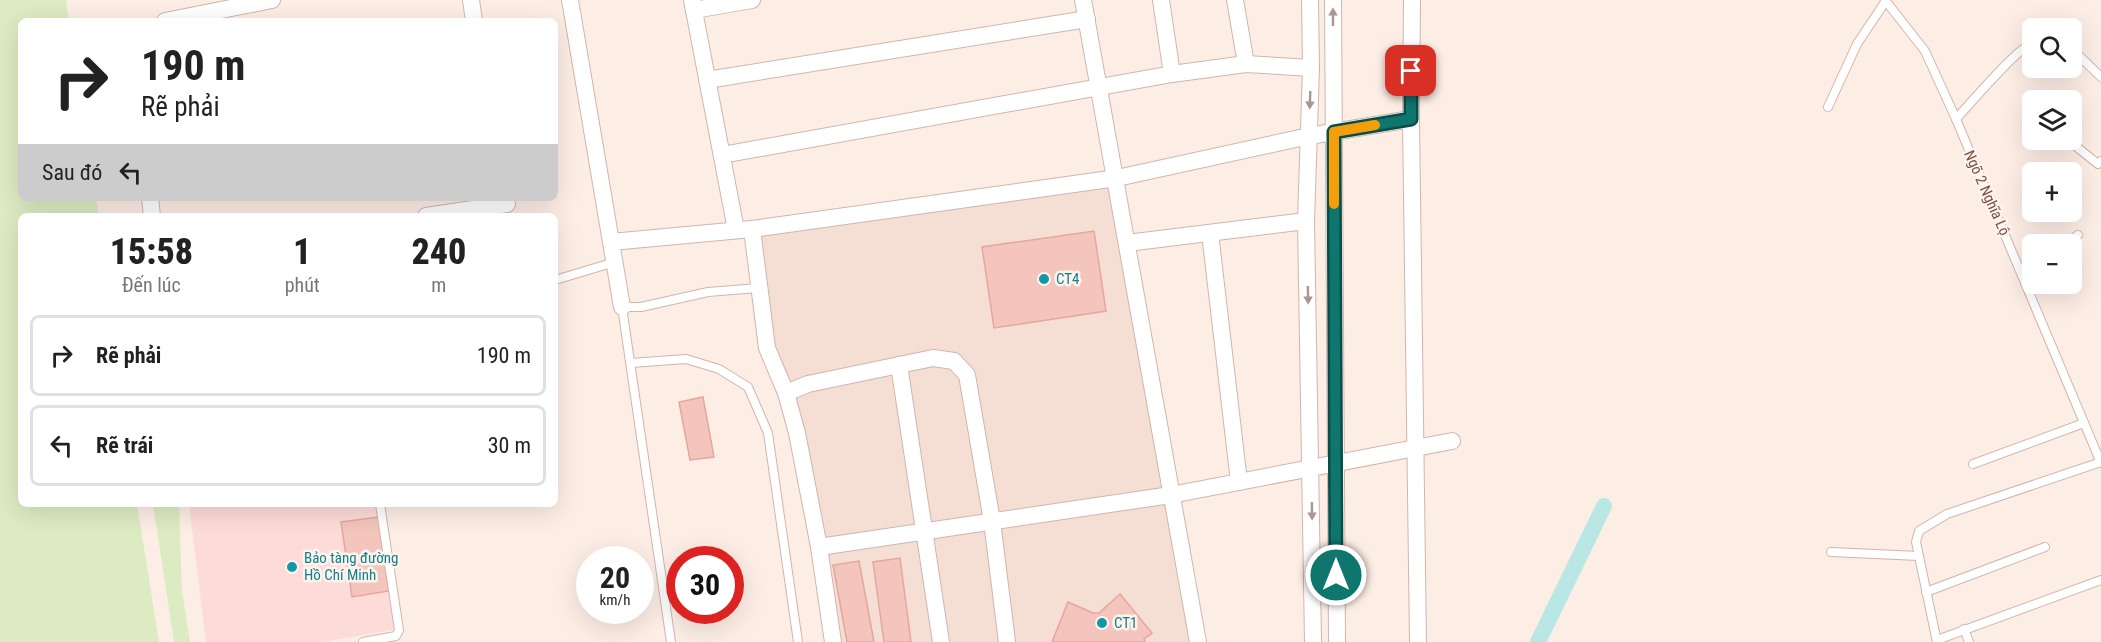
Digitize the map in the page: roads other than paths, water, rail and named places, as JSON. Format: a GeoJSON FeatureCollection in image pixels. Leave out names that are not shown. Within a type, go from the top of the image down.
{"type":"FeatureCollection","features":[{"type":"Feature","properties":{"kind":"street"},"geometry":{"type":"LineString","coordinates":[[180,18],[272,0]]}},
{"type":"Feature","properties":{"kind":"street"},"geometry":{"type":"LineString","coordinates":[[471,0],[474,18]]}},
{"type":"Feature","properties":{"kind":"street"},"geometry":{"type":"LineString","coordinates":[[570,0],[622,307]]}},
{"type":"Feature","properties":{"kind":"street"},"geometry":{"type":"LineString","coordinates":[[752,0],[693,5],[722,155],[744,229],[758,288],[766,348],[786,393],[797,433],[819,547],[833,642]]}},
{"type":"Feature","properties":{"kind":"street"},"geometry":{"type":"LineString","coordinates":[[1083,0],[1117,178],[1198,642]]}},
{"type":"Feature","properties":{"kind":"street"},"geometry":{"type":"LineString","coordinates":[[1161,0],[1172,74]]}},
{"type":"Feature","properties":{"kind":"street"},"geometry":{"type":"LineString","coordinates":[[1235,0],[1246,64]]}},
{"type":"Feature","properties":{"kind":"street"},"geometry":{"type":"LineString","coordinates":[[1310,0],[1311,68],[1306,221],[1312,468],[1313,642]]}},
{"type":"Feature","properties":{"kind":"street"},"geometry":{"type":"LineString","coordinates":[[1333,0],[1337,642]]}},
{"type":"Feature","properties":{"kind":"street"},"geometry":{"type":"LineString","coordinates":[[1412,0],[1411,119],[1418,642]]}},
{"type":"Feature","properties":{"kind":"street"},"geometry":{"type":"LineString","coordinates":[[707,80],[1087,19]]}},
{"type":"Feature","properties":{"kind":"street"},"geometry":{"type":"LineString","coordinates":[[722,155],[1172,74],[1246,64],[1311,68]]}},
{"type":"Feature","properties":{"kind":"street"},"geometry":{"type":"LineString","coordinates":[[611,242],[744,229],[1117,178],[1309,136],[1411,119]]}},
{"type":"Feature","properties":{"kind":"street"},"geometry":{"type":"LineString","coordinates":[[450,213],[507,206]]}},
{"type":"Feature","properties":{"kind":"street"},"geometry":{"type":"LineString","coordinates":[[1127,243],[1306,221]]}},
{"type":"Feature","properties":{"kind":"street"},"geometry":{"type":"LineString","coordinates":[[1210,233],[1239,482]]}},
{"type":"Feature","properties":{"kind":"street"},"geometry":{"type":"LineString","coordinates":[[786,393],[808,384],[933,358],[954,361],[967,375],[992,521],[1007,642]]}},
{"type":"Feature","properties":{"kind":"street"},"geometry":{"type":"LineString","coordinates":[[899,365],[941,642]]}},
{"type":"Feature","properties":{"kind":"street"},"geometry":{"type":"LineString","coordinates":[[819,547],[1171,495],[1452,441]]}},
{"type":"Feature","properties":{"kind":"lane"},"geometry":{"type":"LineString","coordinates":[[1828,108],[1857,44],[1885,1]]}},
{"type":"Feature","properties":{"kind":"lane","name":"Ngõ 2 Nghĩa Lộ"},"geometry":{"type":"LineString","coordinates":[[1885,1],[1925,51],[2022,272]]}},
{"type":"Feature","properties":{"kind":"lane"},"geometry":{"type":"LineString","coordinates":[[1956,118],[2022,49]]}},
{"type":"Feature","properties":{"kind":"lane"},"geometry":{"type":"LineString","coordinates":[[2082,59],[2101,77]]}},
{"type":"Feature","properties":{"kind":"lane"},"geometry":{"type":"LineString","coordinates":[[2080,150],[2098,164],[2101,161]]}},
{"type":"Feature","properties":{"kind":"lane"},"geometry":{"type":"LineString","coordinates":[[558,279],[615,262]]}},
{"type":"Feature","properties":{"kind":"lane"},"geometry":{"type":"LineString","coordinates":[[671,642],[622,307],[641,307],[708,292],[758,288]]}},
{"type":"Feature","properties":{"kind":"lane","name":"Ngõ 2 Nghĩa Lộ"},"geometry":{"type":"LineString","coordinates":[[2031,294],[2101,462]]}},
{"type":"Feature","properties":{"kind":"lane"},"geometry":{"type":"LineString","coordinates":[[631,363],[686,359],[719,369],[748,387],[768,433],[798,642]]}},
{"type":"Feature","properties":{"kind":"lane"},"geometry":{"type":"LineString","coordinates":[[1972,464],[2084,423]]}},
{"type":"Feature","properties":{"kind":"lane"},"geometry":{"type":"LineString","coordinates":[[2101,462],[1947,514],[1919,531],[1916,542],[1937,641],[2101,580]]}},
{"type":"Feature","properties":{"kind":"lane"},"geometry":{"type":"LineString","coordinates":[[363,642],[396,636],[399,630],[380,507]]}},
{"type":"Feature","properties":{"kind":"lane"},"geometry":{"type":"LineString","coordinates":[[1926,592],[2045,547]]}},
{"type":"Feature","properties":{"kind":"lane"},"geometry":{"type":"LineString","coordinates":[[1831,552],[1918,556]]}},
{"type":"Feature","properties":{"kind":"lane"},"geometry":{"type":"LineString","coordinates":[[1965,629],[1969,642]]}},
{"type":"Feature","properties":{"kind":"waterway"},"geometry":{"type":"LineString","coordinates":[[1538,642],[1604,506]]}},
{"type":"Feature","properties":{"kind":"place","name":"CT4"},"geometry":{"type":"Point","coordinates":[1044,279]}},
{"type":"Feature","properties":{"kind":"place","name":"Bảo tàng đường Hồ Chí Minh"},"geometry":{"type":"Point","coordinates":[292,567]}},
{"type":"Feature","properties":{"kind":"place","name":"CT1"},"geometry":{"type":"Point","coordinates":[1102,623]}}]}
